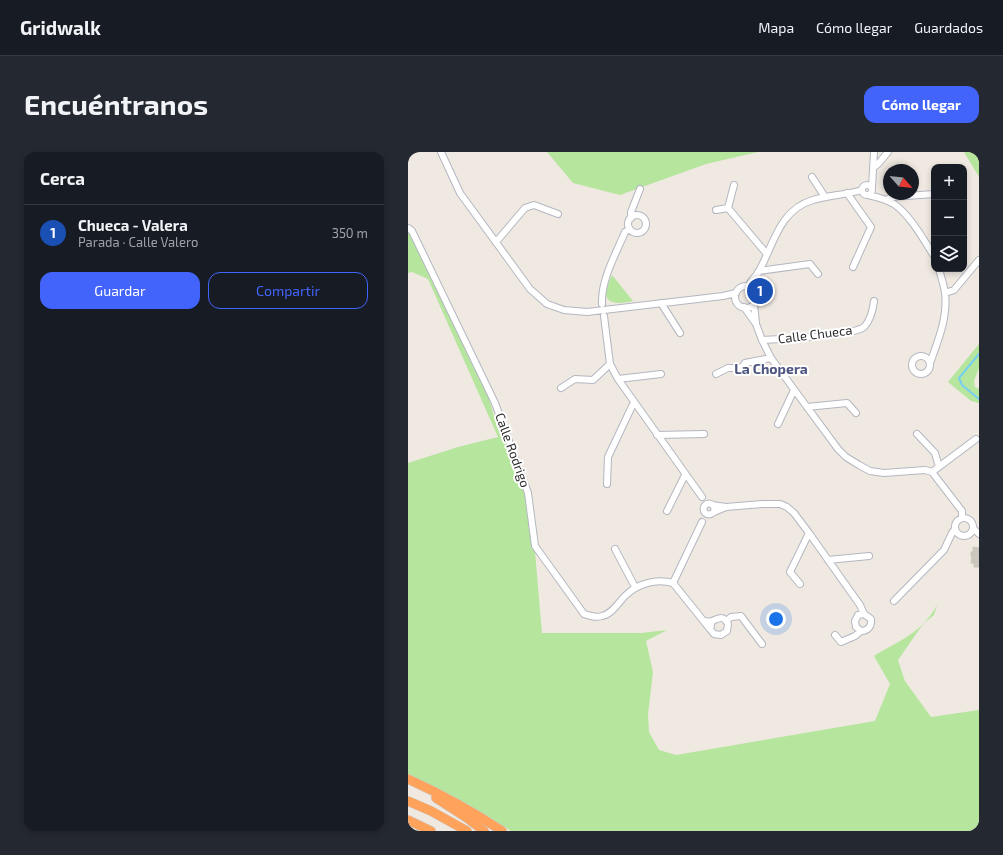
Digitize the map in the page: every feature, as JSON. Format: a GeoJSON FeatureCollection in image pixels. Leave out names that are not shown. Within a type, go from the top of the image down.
{"type":"FeatureCollection","features":[{"type":"Feature","properties":{"kind":"highway"},"geometry":{"type":"LineString","coordinates":[[408,779],[478,815],[502,831]]}},
{"type":"Feature","properties":{"kind":"highway"},"geometry":{"type":"LineString","coordinates":[[408,784],[440,800],[484,831]]}},
{"type":"Feature","properties":{"kind":"highway"},"geometry":{"type":"LineString","coordinates":[[408,801],[431,811],[467,831]]}},
{"type":"Feature","properties":{"kind":"highway"},"geometry":{"type":"LineString","coordinates":[[408,820],[431,831]]}},
{"type":"Feature","properties":{"kind":"street"},"geometry":{"type":"LineString","coordinates":[[441,152],[460,193],[530,289],[538,298],[547,304],[564,310],[576,312],[723,296],[736,293],[740,288],[748,286],[758,271],[780,225],[800,206],[812,200],[867,190],[883,199]]}},
{"type":"Feature","properties":{"kind":"street"},"geometry":{"type":"LineString","coordinates":[[867,190],[873,169],[874,152]]}},
{"type":"Feature","properties":{"kind":"street"},"geometry":{"type":"LineString","coordinates":[[873,169],[888,152]]}},
{"type":"Feature","properties":{"kind":"street"},"geometry":{"type":"LineString","coordinates":[[812,177],[825,197]]}},
{"type":"Feature","properties":{"kind":"street"},"geometry":{"type":"LineString","coordinates":[[728,208],[734,185]]}},
{"type":"Feature","properties":{"kind":"street"},"geometry":{"type":"LineString","coordinates":[[630,218],[637,214],[643,216],[645,219],[645,229],[639,233],[632,231],[628,222],[630,212],[640,188]]}},
{"type":"Feature","properties":{"kind":"street"},"geometry":{"type":"LineString","coordinates":[[848,194],[871,227],[853,266]]}},
{"type":"Feature","properties":{"kind":"street"},"geometry":{"type":"LineString","coordinates":[[919,195],[931,194]]}},
{"type":"Feature","properties":{"kind":"street"},"geometry":{"type":"LineString","coordinates":[[885,200],[895,205],[906,216],[931,251]]}},
{"type":"Feature","properties":{"kind":"street"},"geometry":{"type":"LineString","coordinates":[[496,242],[525,208],[534,205],[558,214]]}},
{"type":"Feature","properties":{"kind":"street"},"geometry":{"type":"LineString","coordinates":[[728,208],[766,253]]}},
{"type":"Feature","properties":{"kind":"street"},"geometry":{"type":"LineString","coordinates":[[716,210],[728,208]]}},
{"type":"Feature","properties":{"kind":"street","name":"Calle Rodrigo"},"geometry":{"type":"LineString","coordinates":[[408,228],[412,231],[495,402],[528,493],[535,546],[584,614],[593,617],[603,616],[612,610],[635,587],[664,580],[673,583]]}},
{"type":"Feature","properties":{"kind":"street"},"geometry":{"type":"LineString","coordinates":[[597,310],[599,305],[602,304],[604,283],[625,232],[630,229]]}},
{"type":"Feature","properties":{"kind":"street"},"geometry":{"type":"LineString","coordinates":[[945,293],[954,290],[979,260]]}},
{"type":"Feature","properties":{"kind":"street"},"geometry":{"type":"LineString","coordinates":[[758,271],[810,264],[818,274]]}},
{"type":"Feature","properties":{"kind":"street"},"geometry":{"type":"LineString","coordinates":[[723,296],[744,307],[754,304],[757,297],[755,291],[758,271]]}},
{"type":"Feature","properties":{"kind":"street"},"geometry":{"type":"LineString","coordinates":[[930,363],[940,336],[945,312],[945,293],[940,272]]}},
{"type":"Feature","properties":{"kind":"street"},"geometry":{"type":"LineString","coordinates":[[748,286],[755,291]]}},
{"type":"Feature","properties":{"kind":"street"},"geometry":{"type":"LineString","coordinates":[[736,293],[737,302]]}},
{"type":"Feature","properties":{"kind":"street","name":"Calle Chueca"},"geometry":{"type":"LineString","coordinates":[[762,340],[856,331],[865,326],[873,311],[874,301]]}},
{"type":"Feature","properties":{"kind":"street"},"geometry":{"type":"LineString","coordinates":[[661,303],[680,333]]}},
{"type":"Feature","properties":{"kind":"street"},"geometry":{"type":"LineString","coordinates":[[602,304],[607,304],[609,309],[608,314],[604,316]]}},
{"type":"Feature","properties":{"kind":"street","name":"Calle Chueca"},"geometry":{"type":"LineString","coordinates":[[754,304],[756,324]]}},
{"type":"Feature","properties":{"kind":"street","name":"Calle Chueca"},"geometry":{"type":"LineString","coordinates":[[744,307],[756,324],[771,358],[806,407],[838,449],[846,457],[859,466],[884,473],[925,470],[932,472]]}},
{"type":"Feature","properties":{"kind":"street"},"geometry":{"type":"LineString","coordinates":[[597,310],[598,314],[604,316]]}},
{"type":"Feature","properties":{"kind":"street"},"geometry":{"type":"LineString","coordinates":[[604,316],[610,364],[618,379],[685,475],[702,497],[715,508],[712,513],[702,522]]}},
{"type":"Feature","properties":{"kind":"street","name":"Calle Chueca"},"geometry":{"type":"LineString","coordinates":[[716,374],[728,368],[741,368],[745,363],[771,358]]}},
{"type":"Feature","properties":{"kind":"street"},"geometry":{"type":"LineString","coordinates":[[561,388],[575,379],[593,380],[610,364]]}},
{"type":"Feature","properties":{"kind":"street"},"geometry":{"type":"LineString","coordinates":[[618,379],[661,374]]}},
{"type":"Feature","properties":{"kind":"street"},"geometry":{"type":"LineString","coordinates":[[778,424],[794,390]]}},
{"type":"Feature","properties":{"kind":"street"},"geometry":{"type":"LineString","coordinates":[[607,484],[608,457],[634,402]]}},
{"type":"Feature","properties":{"kind":"street"},"geometry":{"type":"LineString","coordinates":[[806,407],[847,403],[856,413]]}},
{"type":"Feature","properties":{"kind":"street"},"geometry":{"type":"LineString","coordinates":[[657,435],[704,434]]}},
{"type":"Feature","properties":{"kind":"street"},"geometry":{"type":"LineString","coordinates":[[917,434],[934,453],[939,467]]}},
{"type":"Feature","properties":{"kind":"street"},"geometry":{"type":"LineString","coordinates":[[962,518],[962,511],[932,472],[976,439]]}},
{"type":"Feature","properties":{"kind":"street"},"geometry":{"type":"LineString","coordinates":[[667,511],[685,475]]}},
{"type":"Feature","properties":{"kind":"street"},"geometry":{"type":"LineString","coordinates":[[702,497],[704,509],[702,522],[673,583],[714,634],[724,634],[728,628],[726,621]]}},
{"type":"Feature","properties":{"kind":"street"},"geometry":{"type":"LineString","coordinates":[[704,509],[706,504],[726,507],[780,504],[794,513],[860,605],[864,614],[871,619],[871,625],[867,630],[861,631],[856,636],[841,642],[835,635]]}},
{"type":"Feature","properties":{"kind":"street"},"geometry":{"type":"LineString","coordinates":[[704,509],[707,514],[726,507]]}},
{"type":"Feature","properties":{"kind":"street"},"geometry":{"type":"LineString","coordinates":[[894,601],[944,550],[957,522],[962,518],[969,519],[979,534]]}},
{"type":"Feature","properties":{"kind":"street"},"geometry":{"type":"LineString","coordinates":[[955,529],[959,534],[965,536],[971,534],[974,528]]}},
{"type":"Feature","properties":{"kind":"street"},"geometry":{"type":"LineString","coordinates":[[800,584],[790,572],[809,533]]}},
{"type":"Feature","properties":{"kind":"street"},"geometry":{"type":"LineString","coordinates":[[615,549],[635,587]]}},
{"type":"Feature","properties":{"kind":"street"},"geometry":{"type":"LineString","coordinates":[[828,560],[869,556]]}},
{"type":"Feature","properties":{"kind":"street"},"geometry":{"type":"LineString","coordinates":[[861,631],[856,627],[855,621],[858,616],[864,614]]}},
{"type":"Feature","properties":{"kind":"street"},"geometry":{"type":"LineString","coordinates":[[726,621],[731,617],[741,616],[762,644]]}},
{"type":"Feature","properties":{"kind":"street"},"geometry":{"type":"LineString","coordinates":[[704,621],[712,621],[719,618],[726,621]]}},
{"type":"Feature","properties":{"kind":"street"},"geometry":{"type":"LineString","coordinates":[[710,629],[712,621]]}},
{"type":"Feature","properties":{"kind":"green space"},"geometry":{"type":"Polygon","coordinates":[[[547,152],[758,152],[706,164],[620,195],[573,183],[547,152]]]}},
{"type":"Feature","properties":{"kind":"green space"},"geometry":{"type":"Polygon","coordinates":[[[964,152],[979,152],[979,177],[964,152]]]}},
{"type":"Feature","properties":{"kind":"green space"},"geometry":{"type":"Polygon","coordinates":[[[408,230],[411,232],[449,312],[473,367],[486,388],[494,416],[507,441],[525,495],[535,552],[542,633],[641,633],[667,630],[646,641],[653,672],[648,714],[649,732],[659,750],[676,755],[875,721],[890,684],[874,656],[910,635],[924,623],[937,605],[934,615],[923,624],[898,660],[905,681],[931,717],[979,710],[979,831],[511,831],[461,801],[408,775],[408,463],[458,447],[498,437],[428,279],[412,272],[408,273],[408,230]]]}},
{"type":"Feature","properties":{"kind":"green space"},"geometry":{"type":"Polygon","coordinates":[[[612,275],[633,301],[615,303],[608,299],[606,290],[612,275]]]}},
{"type":"Feature","properties":{"kind":"green space"},"geometry":{"type":"Polygon","coordinates":[[[979,344],[979,368],[974,381],[975,387],[979,389],[979,403],[971,401],[948,382],[979,344]]]}},
{"type":"Feature","properties":{"kind":"building"},"geometry":{"type":"Polygon","coordinates":[[[973,547],[979,548],[979,567],[974,567],[974,563],[971,563],[971,552],[973,552],[973,547]]]}},
{"type":"Feature","properties":{"kind":"waterway"},"geometry":{"type":"LineString","coordinates":[[979,354],[959,378],[962,385],[979,399]]}},
{"type":"Feature","properties":{"kind":"place","name":"Chueca - Valera"},"geometry":{"type":"Point","coordinates":[760,291]}},
{"type":"Feature","properties":{"kind":"district","name":"La Chopera"},"geometry":{"type":"Point","coordinates":[771,368]}}]}
